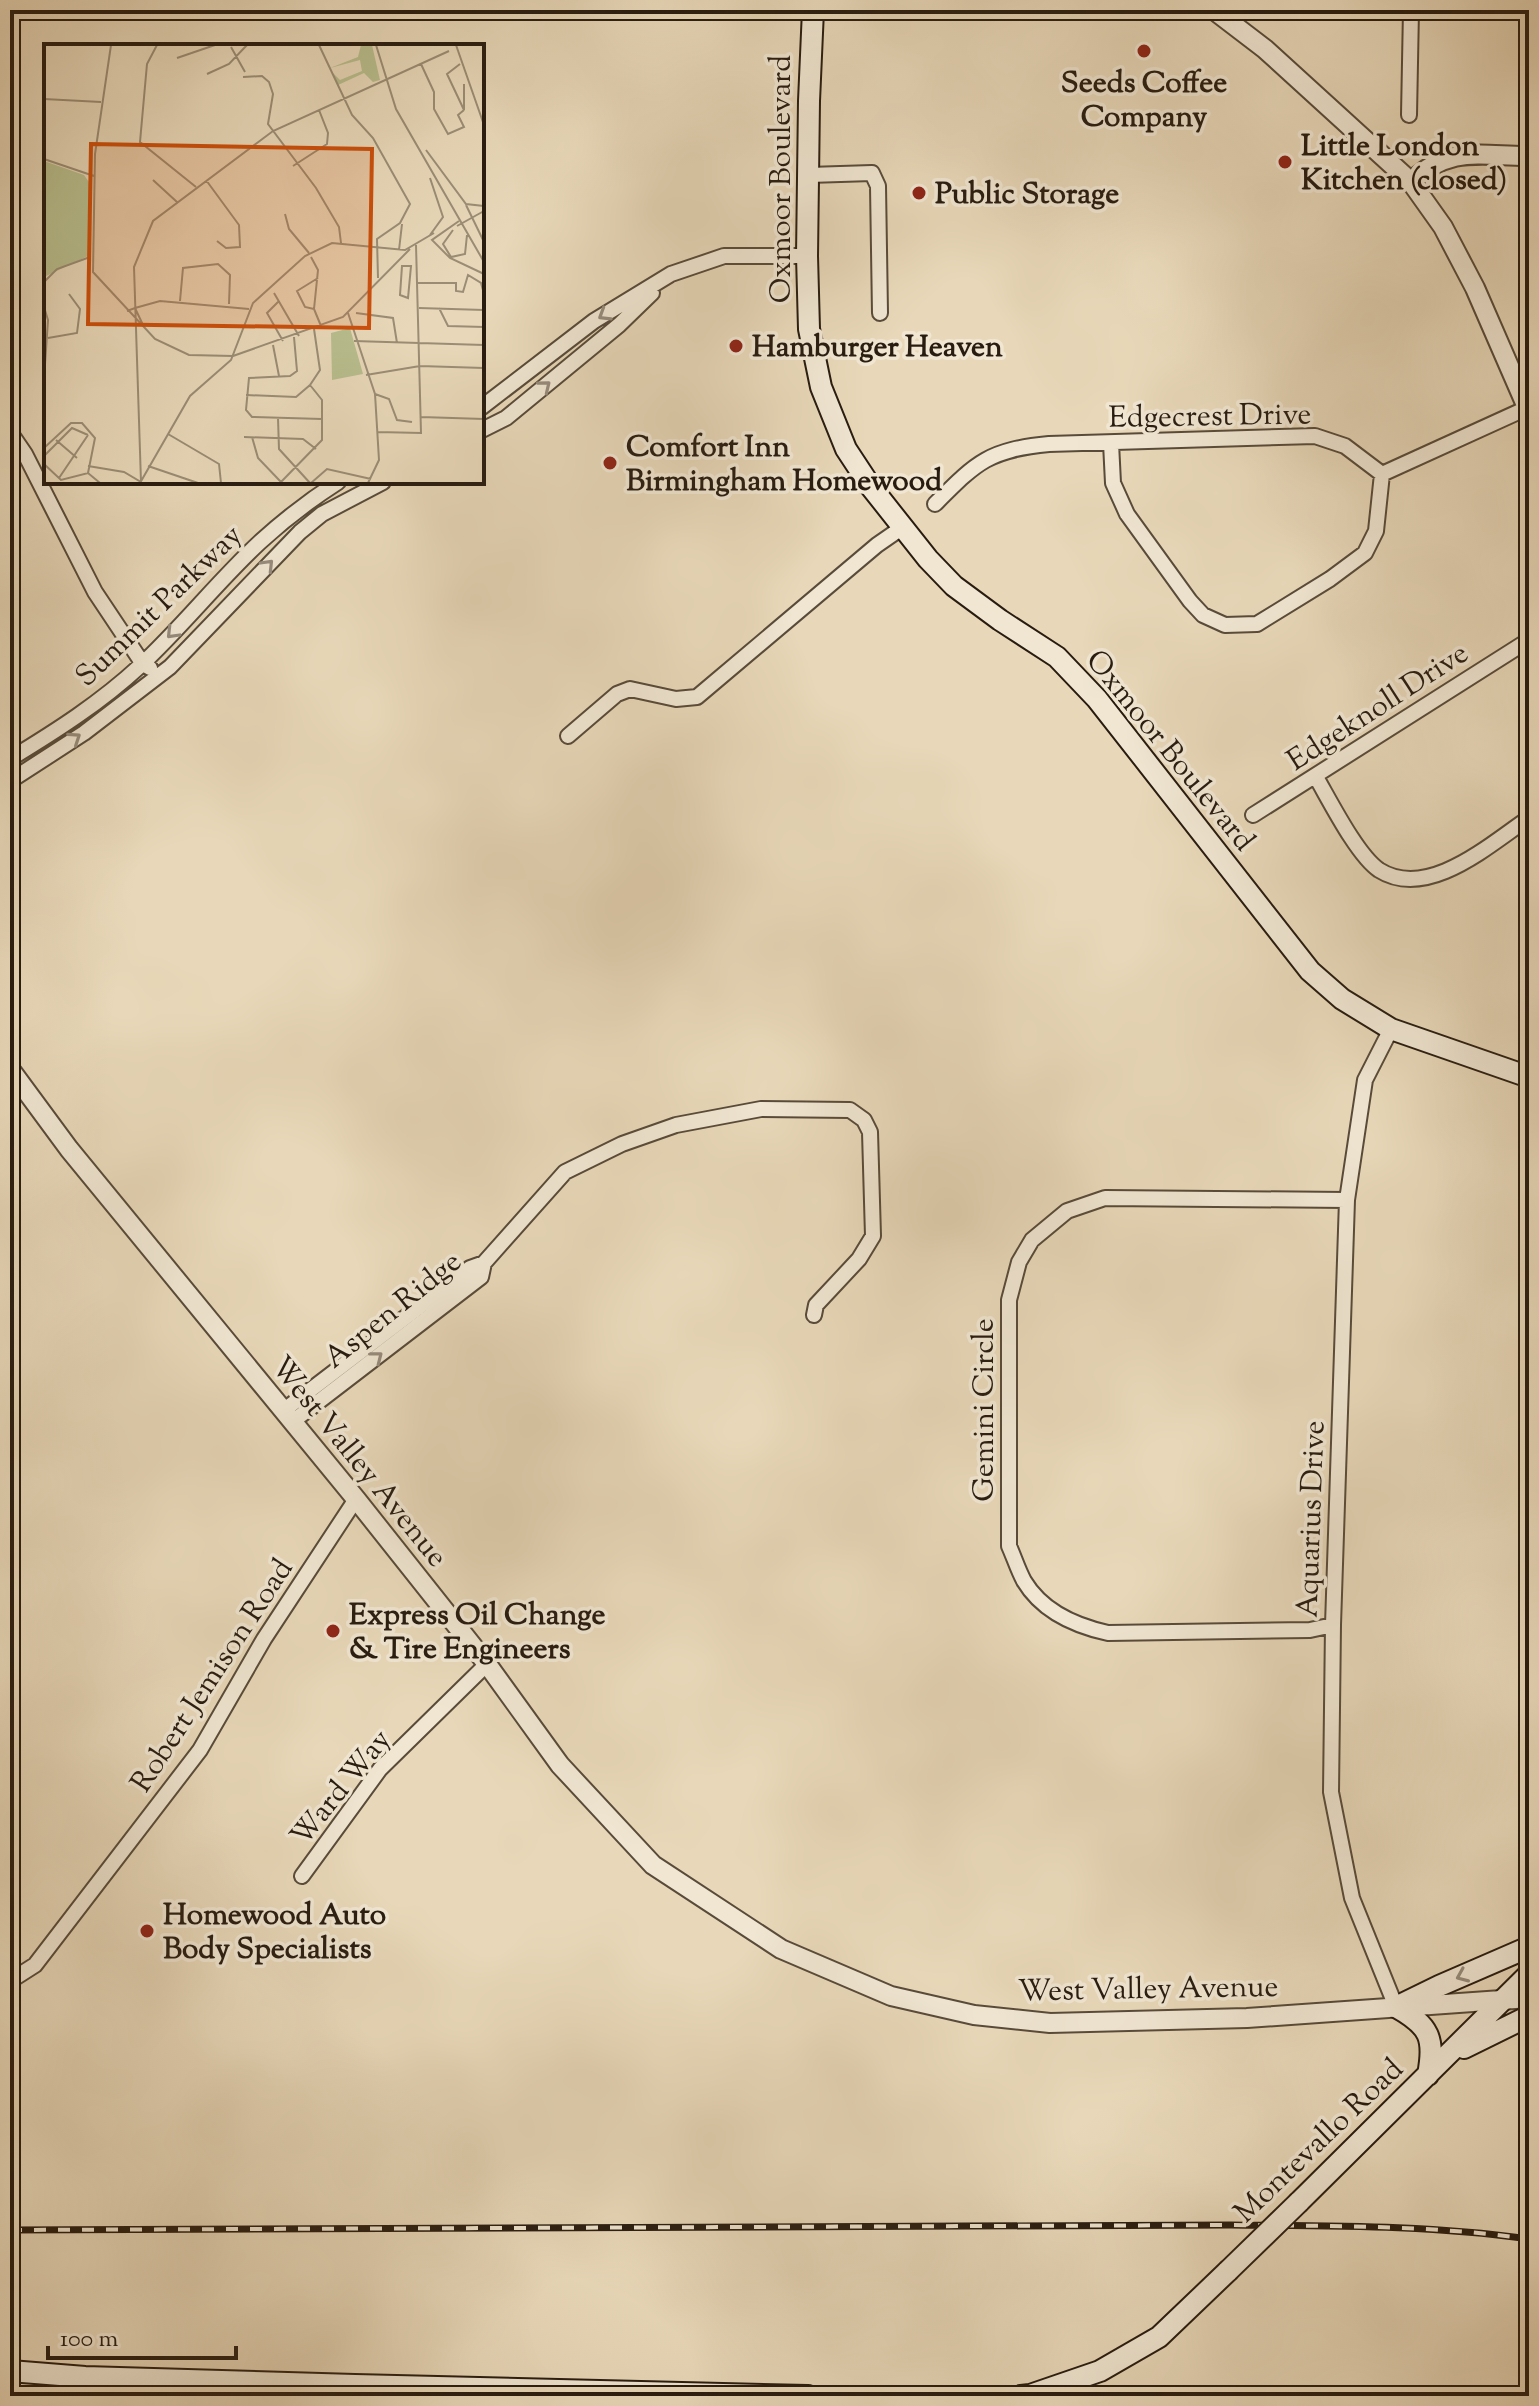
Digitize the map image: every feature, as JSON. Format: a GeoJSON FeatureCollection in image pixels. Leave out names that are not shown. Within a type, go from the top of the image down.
{"type":"FeatureCollection","features":[{"type":"Feature","properties":{"kind":"main road","name":"Oxmoor Boulevard"},"geometry":{"type":"LineString","coordinates":[[813,10],[807,256],[809,329],[821,387],[846,449],[871,487],[928,559],[954,586],[1057,657],[1097,699],[1310,971],[1342,999],[1391,1029],[1529,1077]]}},
{"type":"Feature","properties":{"kind":"main road"},"geometry":{"type":"LineString","coordinates":[[1396,2007],[1529,1947]]}},
{"type":"Feature","properties":{"kind":"main road","name":"Montevallo Road"},"geometry":{"type":"LineString","coordinates":[[1021,2396],[1100,2371],[1159,2337],[1529,1974]]}},
{"type":"Feature","properties":{"kind":"main road"},"geometry":{"type":"LineString","coordinates":[[1396,2007],[1426,2031],[1432,2044],[1428,2075]]}},
{"type":"Feature","properties":{"kind":"main road"},"geometry":{"type":"LineString","coordinates":[[1447,2057],[1529,2016]]}},
{"type":"Feature","properties":{"kind":"main road"},"geometry":{"type":"LineString","coordinates":[[10,2371],[197,2380],[272,2389],[355,2385],[808,2396]]}},
{"type":"Feature","properties":{"kind":"main road"},"geometry":{"type":"LineString","coordinates":[[197,2380],[226,2396]]}},
{"type":"Feature","properties":{"kind":"main road"},"geometry":{"type":"LineString","coordinates":[[326,2396],[355,2385]]}},
{"type":"Feature","properties":{"kind":"street"},"geometry":{"type":"LineString","coordinates":[[1111,443],[1113,483],[1127,514],[1190,601],[1203,615],[1225,625],[1257,624],[1330,579],[1365,553],[1376,531],[1382,474],[1528,410],[1475,288],[1443,227],[1411,182],[1265,49],[1214,10]]}},
{"type":"Feature","properties":{"kind":"street"},"geometry":{"type":"LineString","coordinates":[[1409,115],[1411,10]]}},
{"type":"Feature","properties":{"kind":"street"},"geometry":{"type":"LineString","coordinates":[[1411,182],[1426,167],[1456,156],[1529,156]]}},
{"type":"Feature","properties":{"kind":"street"},"geometry":{"type":"LineString","coordinates":[[809,175],[872,173],[878,186],[880,313]]}},
{"type":"Feature","properties":{"kind":"street"},"geometry":{"type":"LineString","coordinates":[[484,405],[594,321],[671,274],[724,256],[807,256]]}},
{"type":"Feature","properties":{"kind":"street"},"geometry":{"type":"LineString","coordinates":[[484,429],[506,418],[619,325],[671,274]]}},
{"type":"Feature","properties":{"kind":"street"},"geometry":{"type":"LineString","coordinates":[[10,432],[25,454],[95,592],[143,664],[159,674]]}},
{"type":"Feature","properties":{"kind":"street","name":"Edgecrest Drive"},"geometry":{"type":"LineString","coordinates":[[935,504],[985,458],[1006,450],[1049,444],[1315,436],[1345,446],[1382,474]]}},
{"type":"Feature","properties":{"kind":"street","name":"Summit Parkway"},"geometry":{"type":"LineString","coordinates":[[10,759],[74,721],[143,664],[258,544],[302,506],[335,484]]}},
{"type":"Feature","properties":{"kind":"street","name":"Summit Parkway"},"geometry":{"type":"LineString","coordinates":[[10,781],[84,733],[170,667],[300,532],[322,514],[379,484]]}},
{"type":"Feature","properties":{"kind":"street"},"geometry":{"type":"LineString","coordinates":[[568,736],[617,694],[630,689],[676,699],[697,697],[877,545],[903,527]]}},
{"type":"Feature","properties":{"kind":"street","name":"Edgeknoll Drive"},"geometry":{"type":"LineString","coordinates":[[1253,815],[1529,640]]}},
{"type":"Feature","properties":{"kind":"street"},"geometry":{"type":"LineString","coordinates":[[1316,777],[1362,852],[1379,869],[1401,878],[1424,879],[1452,869],[1529,818]]}},
{"type":"Feature","properties":{"kind":"street","name":"Aquarius Drive"},"geometry":{"type":"LineString","coordinates":[[1391,1029],[1365,1080],[1347,1200],[1333,1625],[1331,1792],[1352,1898],[1396,2007]]}},
{"type":"Feature","properties":{"kind":"street","name":"West Valley Avenue"},"geometry":{"type":"LineString","coordinates":[[10,1069],[69,1149],[487,1664],[560,1765],[653,1865],[781,1949],[891,1996],[974,2015],[1050,2023],[1247,2018],[1529,1998]]}},
{"type":"Feature","properties":{"kind":"street","name":"Aspen Ridge"},"geometry":{"type":"LineString","coordinates":[[288,1416],[452,1291],[481,1277],[484,1263],[565,1172],[622,1144],[676,1125],[761,1109],[850,1110],[864,1120],[870,1132],[873,1236],[859,1259],[816,1305],[814,1315]]}},
{"type":"Feature","properties":{"kind":"street","name":"Gemini Circle"},"geometry":{"type":"LineString","coordinates":[[1333,1625],[1310,1630],[1108,1633],[1080,1627],[1045,1606],[1025,1582],[1009,1546],[1009,1300],[1019,1262],[1032,1240],[1067,1211],[1105,1198],[1347,1200]]}},
{"type":"Feature","properties":{"kind":"street","name":"Robert Jemison Road"},"geometry":{"type":"LineString","coordinates":[[10,1981],[35,1965],[200,1750],[264,1639],[356,1499]]}},
{"type":"Feature","properties":{"kind":"street","name":"Ward Way"},"geometry":{"type":"LineString","coordinates":[[302,1876],[380,1769],[487,1664]]}},
{"type":"Feature","properties":{"kind":"railway"},"geometry":{"type":"LineString","coordinates":[[10,2230],[1231,2225],[1418,2229],[1529,2239]]}},
{"type":"Feature","properties":{"kind":"place","name":"Seeds Coffee Company"},"geometry":{"type":"Point","coordinates":[1144,51]}},
{"type":"Feature","properties":{"kind":"place","name":"Little London Kitchen (closed)"},"geometry":{"type":"Point","coordinates":[1285,162]}},
{"type":"Feature","properties":{"kind":"place","name":"Public Storage"},"geometry":{"type":"Point","coordinates":[919,193]}},
{"type":"Feature","properties":{"kind":"place","name":"Hamburger Heaven"},"geometry":{"type":"Point","coordinates":[736,346]}},
{"type":"Feature","properties":{"kind":"place","name":"Comfort Inn Birmingham Homewood"},"geometry":{"type":"Point","coordinates":[610,463]}},
{"type":"Feature","properties":{"kind":"place","name":"Express Oil Change & Tire Engineers"},"geometry":{"type":"Point","coordinates":[333,1631]}},
{"type":"Feature","properties":{"kind":"place","name":"Homewood Auto Body Specialists"},"geometry":{"type":"Point","coordinates":[147,1931]}}]}
